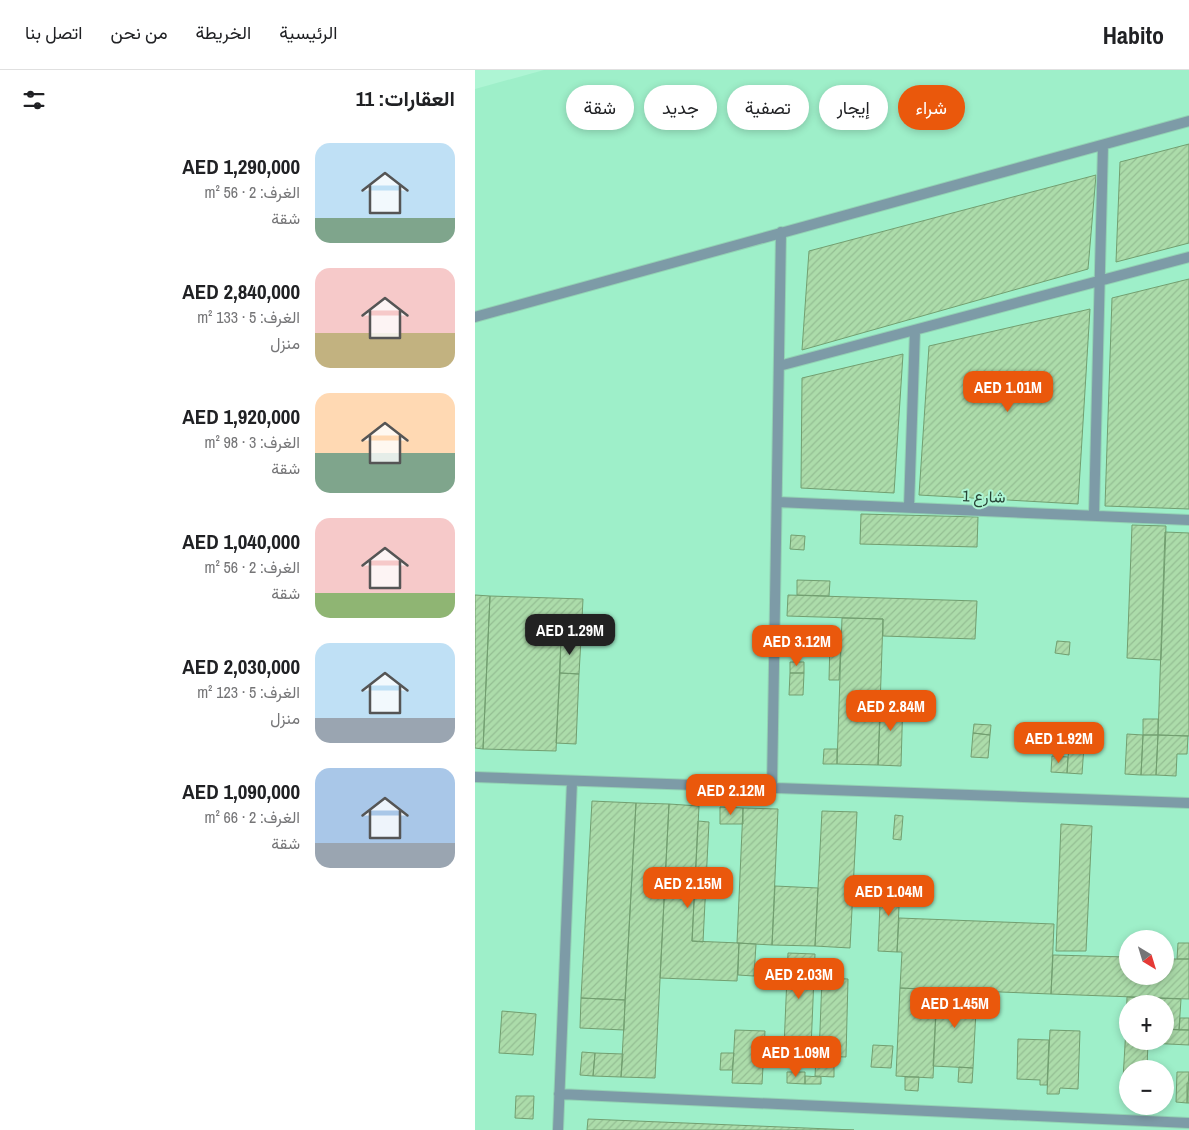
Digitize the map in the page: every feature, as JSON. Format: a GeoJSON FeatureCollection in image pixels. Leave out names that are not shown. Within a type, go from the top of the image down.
{"type":"FeatureCollection","features":[{"type":"Feature","properties":{"kind":"lane"},"geometry":{"type":"LineString","coordinates":[[475,317],[1189,121]]}},
{"type":"Feature","properties":{"kind":"lane"},"geometry":{"type":"LineString","coordinates":[[1094,515],[1103,145]]}},
{"type":"Feature","properties":{"kind":"lane"},"geometry":{"type":"LineString","coordinates":[[772,788],[781,232]]}},
{"type":"Feature","properties":{"kind":"lane"},"geometry":{"type":"LineString","coordinates":[[779,366],[1189,257]]}},
{"type":"Feature","properties":{"kind":"lane"},"geometry":{"type":"LineString","coordinates":[[909,508],[915,330]]}},
{"type":"Feature","properties":{"kind":"lane","name":"شارع 1"},"geometry":{"type":"LineString","coordinates":[[777,502],[1189,520]]}},
{"type":"Feature","properties":{"kind":"lane"},"geometry":{"type":"LineString","coordinates":[[475,777],[1189,803]]}},
{"type":"Feature","properties":{"kind":"lane"},"geometry":{"type":"LineString","coordinates":[[558,1130],[572,781]]}},
{"type":"Feature","properties":{"kind":"lane"},"geometry":{"type":"LineString","coordinates":[[559,1094],[1189,1122]]}},
{"type":"Feature","properties":{"kind":"shaded area"},"geometry":{"type":"Polygon","coordinates":[[[544,70],[1189,70],[1189,1130],[475,1130],[475,89],[544,70]]]}},
{"type":"Feature","properties":{"kind":"building"},"geometry":{"type":"Polygon","coordinates":[[[1189,144],[1189,243],[1116,262],[1120,162],[1189,144]]]}},
{"type":"Feature","properties":{"kind":"building"},"geometry":{"type":"Polygon","coordinates":[[[1096,175],[1088,269],[802,350],[809,251],[1096,175]]]}},
{"type":"Feature","properties":{"kind":"building"},"geometry":{"type":"Polygon","coordinates":[[[1189,279],[1189,509],[1105,506],[1112,298],[1189,279]]]}},
{"type":"Feature","properties":{"kind":"building"},"geometry":{"type":"Polygon","coordinates":[[[1090,309],[1078,504],[919,495],[929,346],[1090,309]]]}},
{"type":"Feature","properties":{"kind":"building"},"geometry":{"type":"Polygon","coordinates":[[[903,354],[894,493],[801,488],[802,378],[903,354]]]}},
{"type":"Feature","properties":{"kind":"building"},"geometry":{"type":"Polygon","coordinates":[[[861,514],[978,517],[977,547],[860,544],[861,514]]]}},
{"type":"Feature","properties":{"kind":"building"},"geometry":{"type":"Polygon","coordinates":[[[1132,525],[1166,526],[1161,660],[1127,658],[1132,525]]]}},
{"type":"Feature","properties":{"kind":"building"},"geometry":{"type":"Polygon","coordinates":[[[1165,532],[1189,533],[1189,736],[1158,735],[1165,532]]]}},
{"type":"Feature","properties":{"kind":"building"},"geometry":{"type":"Polygon","coordinates":[[[791,535],[805,536],[804,550],[790,549],[791,535]]]}},
{"type":"Feature","properties":{"kind":"building"},"geometry":{"type":"Polygon","coordinates":[[[797,580],[830,581],[829,596],[797,595],[797,580]]]}},
{"type":"Feature","properties":{"kind":"building"},"geometry":{"type":"Polygon","coordinates":[[[475,595],[490,596],[483,749],[475,748],[475,595]]]}},
{"type":"Feature","properties":{"kind":"building"},"geometry":{"type":"Polygon","coordinates":[[[788,595],[977,601],[975,639],[883,636],[883,619],[787,616],[788,595]]]}},
{"type":"Feature","properties":{"kind":"building"},"geometry":{"type":"Polygon","coordinates":[[[490,596],[583,599],[581,639],[561,638],[556,751],[483,749],[490,596]]]}},
{"type":"Feature","properties":{"kind":"building"},"geometry":{"type":"Polygon","coordinates":[[[842,618],[883,619],[878,765],[837,764],[842,618]]]}},
{"type":"Feature","properties":{"kind":"building"},"geometry":{"type":"Polygon","coordinates":[[[561,638],[581,639],[579,674],[560,673],[561,638]]]}},
{"type":"Feature","properties":{"kind":"building"},"geometry":{"type":"Polygon","coordinates":[[[830,640],[841,640],[839,680],[829,680],[830,640]]]}},
{"type":"Feature","properties":{"kind":"building"},"geometry":{"type":"Polygon","coordinates":[[[1057,641],[1070,642],[1069,655],[1055,653],[1057,641]]]}},
{"type":"Feature","properties":{"kind":"building"},"geometry":{"type":"Polygon","coordinates":[[[790,662],[804,662],[804,673],[790,673],[790,662]]]}},
{"type":"Feature","properties":{"kind":"building"},"geometry":{"type":"Polygon","coordinates":[[[560,673],[579,674],[576,744],[556,743],[560,673]]]}},
{"type":"Feature","properties":{"kind":"building"},"geometry":{"type":"Polygon","coordinates":[[[790,673],[804,673],[803,695],[789,695],[790,673]]]}},
{"type":"Feature","properties":{"kind":"building"},"geometry":{"type":"Polygon","coordinates":[[[881,697],[903,698],[901,766],[878,765],[881,697]]]}},
{"type":"Feature","properties":{"kind":"building"},"geometry":{"type":"Polygon","coordinates":[[[1143,719],[1158,719],[1158,735],[1143,735],[1143,719]]]}},
{"type":"Feature","properties":{"kind":"building"},"geometry":{"type":"Polygon","coordinates":[[[974,724],[991,725],[990,735],[973,733],[974,724]]]}},
{"type":"Feature","properties":{"kind":"building"},"geometry":{"type":"Polygon","coordinates":[[[973,733],[990,735],[988,758],[971,757],[973,733]]]}},
{"type":"Feature","properties":{"kind":"building"},"geometry":{"type":"Polygon","coordinates":[[[1127,734],[1143,735],[1141,775],[1125,774],[1127,734]]]}},
{"type":"Feature","properties":{"kind":"building"},"geometry":{"type":"Polygon","coordinates":[[[1143,735],[1158,735],[1156,775],[1141,775],[1143,735]]]}},
{"type":"Feature","properties":{"kind":"building"},"geometry":{"type":"Polygon","coordinates":[[[1158,735],[1188,736],[1187,754],[1177,754],[1176,776],[1156,775],[1158,735]]]}},
{"type":"Feature","properties":{"kind":"building"},"geometry":{"type":"Polygon","coordinates":[[[1069,745],[1084,746],[1082,774],[1067,773],[1069,745]]]}},
{"type":"Feature","properties":{"kind":"building"},"geometry":{"type":"Polygon","coordinates":[[[824,749],[837,749],[837,764],[823,764],[824,749]]]}},
{"type":"Feature","properties":{"kind":"building"},"geometry":{"type":"Polygon","coordinates":[[[1052,756],[1068,757],[1067,773],[1051,772],[1052,756]]]}},
{"type":"Feature","properties":{"kind":"building"},"geometry":{"type":"Polygon","coordinates":[[[592,801],[636,803],[625,1000],[581,998],[592,801]]]}},
{"type":"Feature","properties":{"kind":"building"},"geometry":{"type":"Polygon","coordinates":[[[636,803],[669,804],[655,1078],[621,1077],[636,803]]]}},
{"type":"Feature","properties":{"kind":"building"},"geometry":{"type":"Polygon","coordinates":[[[669,804],[699,806],[692,941],[739,943],[737,981],[660,978],[669,804]]]}},
{"type":"Feature","properties":{"kind":"building"},"geometry":{"type":"Polygon","coordinates":[[[720,807],[743,808],[743,824],[720,824],[720,807]]]}},
{"type":"Feature","properties":{"kind":"building"},"geometry":{"type":"Polygon","coordinates":[[[743,808],[778,809],[772,945],[737,943],[743,808]]]}},
{"type":"Feature","properties":{"kind":"building"},"geometry":{"type":"Polygon","coordinates":[[[822,811],[857,812],[850,948],[815,946],[822,811]]]}},
{"type":"Feature","properties":{"kind":"building"},"geometry":{"type":"Polygon","coordinates":[[[895,815],[903,816],[901,840],[893,839],[895,815]]]}},
{"type":"Feature","properties":{"kind":"building"},"geometry":{"type":"Polygon","coordinates":[[[698,821],[709,822],[703,942],[692,941],[698,821]]]}},
{"type":"Feature","properties":{"kind":"building"},"geometry":{"type":"Polygon","coordinates":[[[1061,824],[1092,826],[1086,951],[1056,951],[1061,824]]]}},
{"type":"Feature","properties":{"kind":"building"},"geometry":{"type":"Polygon","coordinates":[[[881,882],[900,883],[897,952],[878,951],[881,882]]]}},
{"type":"Feature","properties":{"kind":"building"},"geometry":{"type":"Polygon","coordinates":[[[775,886],[818,888],[815,946],[772,945],[775,886]]]}},
{"type":"Feature","properties":{"kind":"building"},"geometry":{"type":"Polygon","coordinates":[[[899,918],[1054,924],[1051,994],[900,988],[902,952],[897,952],[899,918]]]}},
{"type":"Feature","properties":{"kind":"building"},"geometry":{"type":"Polygon","coordinates":[[[739,943],[756,944],[754,976],[738,975],[739,943]]]}},
{"type":"Feature","properties":{"kind":"building"},"geometry":{"type":"Polygon","coordinates":[[[1178,943],[1189,943],[1189,959],[1177,959],[1178,943]]]}},
{"type":"Feature","properties":{"kind":"building"},"geometry":{"type":"Polygon","coordinates":[[[788,953],[815,954],[811,1048],[784,1047],[788,953]]]}},
{"type":"Feature","properties":{"kind":"building"},"geometry":{"type":"Polygon","coordinates":[[[1053,955],[1119,957],[1119,985],[1174,985],[1174,959],[1189,959],[1189,999],[1174,998],[1174,995],[1119,996],[1051,994],[1053,955]]]}},
{"type":"Feature","properties":{"kind":"building"},"geometry":{"type":"Polygon","coordinates":[[[826,962],[838,962],[838,979],[825,978],[826,962]]]}},
{"type":"Feature","properties":{"kind":"building"},"geometry":{"type":"Polygon","coordinates":[[[822,978],[848,979],[846,1057],[819,1056],[822,978]]]}},
{"type":"Feature","properties":{"kind":"building"},"geometry":{"type":"Polygon","coordinates":[[[900,988],[937,990],[933,1078],[896,1076],[900,988]]]}},
{"type":"Feature","properties":{"kind":"building"},"geometry":{"type":"Polygon","coordinates":[[[937,990],[977,991],[973,1068],[933,1066],[937,990]]]}},
{"type":"Feature","properties":{"kind":"building"},"geometry":{"type":"Polygon","coordinates":[[[581,998],[625,1000],[624,1030],[580,1028],[581,998]]]}},
{"type":"Feature","properties":{"kind":"building"},"geometry":{"type":"Polygon","coordinates":[[[1174,999],[1181,999],[1179,1030],[1174,1030],[1174,999]]]}},
{"type":"Feature","properties":{"kind":"building"},"geometry":{"type":"Polygon","coordinates":[[[502,1011],[536,1014],[533,1055],[499,1053],[502,1011]]]}},
{"type":"Feature","properties":{"kind":"building"},"geometry":{"type":"Polygon","coordinates":[[[1180,1018],[1189,1018],[1189,1030],[1179,1030],[1180,1018]]]}},
{"type":"Feature","properties":{"kind":"building"},"geometry":{"type":"Polygon","coordinates":[[[1174,1029],[1189,1030],[1189,1045],[1174,1044],[1174,1029]]]}},
{"type":"Feature","properties":{"kind":"building"},"geometry":{"type":"Polygon","coordinates":[[[735,1030],[765,1031],[762,1084],[732,1083],[735,1030]]]}},
{"type":"Feature","properties":{"kind":"building"},"geometry":{"type":"Polygon","coordinates":[[[1050,1030],[1080,1031],[1078,1089],[1060,1088],[1059,1094],[1047,1094],[1050,1030]]]}},
{"type":"Feature","properties":{"kind":"building"},"geometry":{"type":"Polygon","coordinates":[[[1018,1039],[1049,1040],[1047,1085],[1040,1085],[1040,1080],[1017,1079],[1018,1039]]]}},
{"type":"Feature","properties":{"kind":"building"},"geometry":{"type":"Polygon","coordinates":[[[873,1045],[893,1046],[891,1068],[871,1067],[873,1045]]]}},
{"type":"Feature","properties":{"kind":"building"},"geometry":{"type":"Polygon","coordinates":[[[1125,1050],[1148,1050],[1147,1060],[1124,1060],[1125,1050]]]}},
{"type":"Feature","properties":{"kind":"building"},"geometry":{"type":"Polygon","coordinates":[[[582,1052],[595,1053],[593,1076],[580,1075],[582,1052]]]}},
{"type":"Feature","properties":{"kind":"building"},"geometry":{"type":"Polygon","coordinates":[[[595,1053],[623,1054],[621,1077],[593,1076],[595,1053]]]}},
{"type":"Feature","properties":{"kind":"building"},"geometry":{"type":"Polygon","coordinates":[[[721,1053],[734,1053],[732,1070],[720,1070],[721,1053]]]}},
{"type":"Feature","properties":{"kind":"building"},"geometry":{"type":"Polygon","coordinates":[[[816,1056],[834,1057],[834,1077],[815,1076],[816,1056]]]}},
{"type":"Feature","properties":{"kind":"building"},"geometry":{"type":"Polygon","coordinates":[[[959,1067],[973,1068],[972,1083],[958,1082],[959,1067]]]}},
{"type":"Feature","properties":{"kind":"building"},"geometry":{"type":"Polygon","coordinates":[[[787,1072],[805,1072],[805,1084],[787,1083],[787,1072]]]}},
{"type":"Feature","properties":{"kind":"building"},"geometry":{"type":"Polygon","coordinates":[[[1177,1072],[1189,1072],[1187,1103],[1176,1102],[1177,1072]]]}},
{"type":"Feature","properties":{"kind":"building"},"geometry":{"type":"Polygon","coordinates":[[[805,1076],[821,1077],[821,1084],[805,1084],[805,1076]]]}},
{"type":"Feature","properties":{"kind":"building"},"geometry":{"type":"Polygon","coordinates":[[[905,1077],[919,1077],[918,1091],[905,1090],[905,1077]]]}},
{"type":"Feature","properties":{"kind":"building"},"geometry":{"type":"Polygon","coordinates":[[[1187,1083],[1189,1083],[1189,1103],[1187,1103],[1187,1083]]]}},
{"type":"Feature","properties":{"kind":"building"},"geometry":{"type":"Polygon","coordinates":[[[516,1096],[534,1096],[533,1119],[515,1118],[516,1096]]]}},
{"type":"Feature","properties":{"kind":"building"},"geometry":{"type":"Polygon","coordinates":[[[588,1119],[854,1130],[587,1130],[588,1119]]]}}]}
